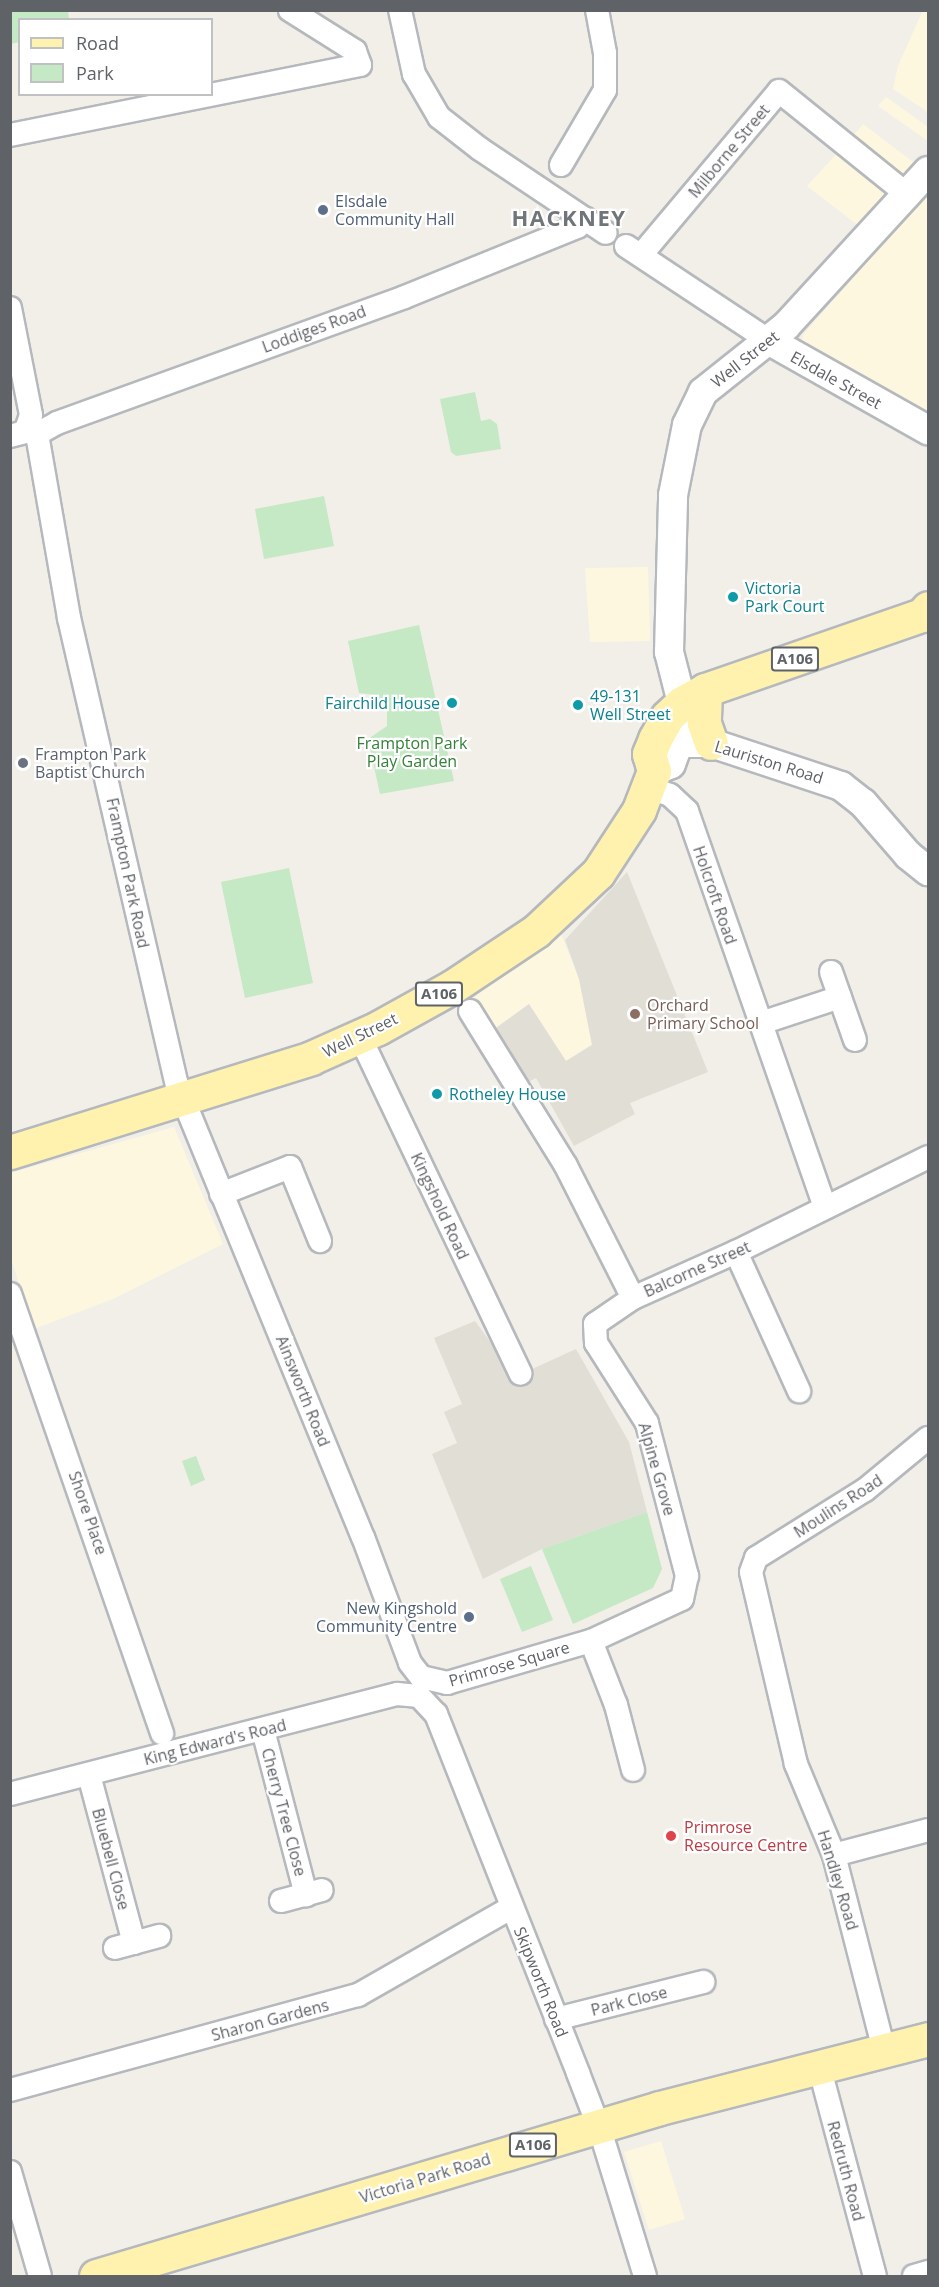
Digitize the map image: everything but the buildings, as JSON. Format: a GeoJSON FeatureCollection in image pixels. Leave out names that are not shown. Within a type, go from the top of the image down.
{"type":"FeatureCollection","features":[{"type":"Feature","properties":{"kind":"main road","name":"A106"},"geometry":{"type":"LineString","coordinates":[[694,697],[926,614]]}},
{"type":"Feature","properties":{"kind":"main road"},"geometry":{"type":"LineString","coordinates":[[694,697],[704,723],[695,744]]}},
{"type":"Feature","properties":{"kind":"main road","name":"Well Street"},"geometry":{"type":"LineString","coordinates":[[10,1152],[270,1072],[360,1037],[452,987],[536,931],[598,873],[639,810],[650,779],[649,754],[667,717],[694,697]]}},
{"type":"Feature","properties":{"kind":"main road","name":"Victoria Park Road"},"geometry":{"type":"LineString","coordinates":[[96,2277],[143,2270],[598,2127],[819,2066],[928,2039]]}},
{"type":"Feature","properties":{"kind":"street"},"geometry":{"type":"LineString","coordinates":[[213,94],[360,65],[355,51],[290,10]]}},
{"type":"Feature","properties":{"kind":"street"},"geometry":{"type":"LineString","coordinates":[[400,10],[418,87],[439,117],[480,149],[606,233]]}},
{"type":"Feature","properties":{"kind":"street"},"geometry":{"type":"LineString","coordinates":[[561,165],[605,90],[608,75],[597,10]]}},
{"type":"Feature","properties":{"kind":"street","name":"Milborne Street"},"geometry":{"type":"LineString","coordinates":[[633,250],[779,91],[909,196]]}},
{"type":"Feature","properties":{"kind":"street"},"geometry":{"type":"LineString","coordinates":[[10,135],[205,96]]}},
{"type":"Feature","properties":{"kind":"street","name":"Well Street"},"geometry":{"type":"LineString","coordinates":[[694,697],[669,652],[674,495],[680,452],[687,425],[703,392],[725,371],[768,340],[909,196],[928,171]]}},
{"type":"Feature","properties":{"kind":"street","name":"Loddiges Road"},"geometry":{"type":"LineString","coordinates":[[26,432],[405,297],[577,227],[586,219]]}},
{"type":"Feature","properties":{"kind":"street","name":"Elsdale Street"},"geometry":{"type":"LineString","coordinates":[[633,250],[768,340],[928,430]]}},
{"type":"Feature","properties":{"kind":"street","name":"Frampton Park Road"},"geometry":{"type":"LineString","coordinates":[[10,308],[31,415],[26,432],[39,451],[69,618],[158,1011],[182,1099]]}},
{"type":"Feature","properties":{"kind":"street","name":"Well Street"},"geometry":{"type":"LineString","coordinates":[[650,779],[695,744]]}},
{"type":"Feature","properties":{"kind":"street","name":"Lauriston Road"},"geometry":{"type":"LineString","coordinates":[[695,744],[841,786],[862,803],[908,855],[928,871]]}},
{"type":"Feature","properties":{"kind":"street","name":"Holcroft Road"},"geometry":{"type":"LineString","coordinates":[[650,779],[687,811],[825,1208]]}},
{"type":"Feature","properties":{"kind":"street"},"geometry":{"type":"LineString","coordinates":[[831,972],[855,1040]]}},
{"type":"Feature","properties":{"kind":"street"},"geometry":{"type":"LineString","coordinates":[[761,1023],[840,997]]}},
{"type":"Feature","properties":{"kind":"street","name":"Balcorne Street"},"geometry":{"type":"LineString","coordinates":[[470,1011],[566,1166],[633,1298],[736,1252],[928,1157]]}},
{"type":"Feature","properties":{"kind":"street","name":"Kingshold Road"},"geometry":{"type":"LineString","coordinates":[[360,1037],[521,1374]]}},
{"type":"Feature","properties":{"kind":"street","name":"Ainsworth Road"},"geometry":{"type":"LineString","coordinates":[[182,1099],[363,1537],[410,1663],[423,1689]]}},
{"type":"Feature","properties":{"kind":"street"},"geometry":{"type":"LineString","coordinates":[[221,1194],[290,1167],[320,1241]]}},
{"type":"Feature","properties":{"kind":"street"},"geometry":{"type":"LineString","coordinates":[[736,1252],[799,1391]]}},
{"type":"Feature","properties":{"kind":"street","name":"Shore Place"},"geometry":{"type":"LineString","coordinates":[[10,1294],[162,1733]]}},
{"type":"Feature","properties":{"kind":"street","name":"Alpine Grove"},"geometry":{"type":"LineString","coordinates":[[633,1298],[598,1319],[593,1337],[647,1423],[687,1575],[682,1599]]}},
{"type":"Feature","properties":{"kind":"street","name":"Moulins Road"},"geometry":{"type":"LineString","coordinates":[[751,1572],[756,1558],[865,1490],[928,1438]]}},
{"type":"Feature","properties":{"kind":"street","name":"Handley Road"},"geometry":{"type":"LineString","coordinates":[[751,1572],[796,1764],[834,1855],[884,2050]]}},
{"type":"Feature","properties":{"kind":"street","name":"Primrose Square"},"geometry":{"type":"LineString","coordinates":[[423,1689],[455,1682],[591,1641],[682,1599]]}},
{"type":"Feature","properties":{"kind":"street","name":"Primrose Square"},"geometry":{"type":"LineString","coordinates":[[591,1641],[616,1705],[633,1770]]}},
{"type":"Feature","properties":{"kind":"street","name":"King Edward's Road"},"geometry":{"type":"LineString","coordinates":[[10,1794],[423,1689]]}},
{"type":"Feature","properties":{"kind":"street","name":"Skipworth Road"},"geometry":{"type":"LineString","coordinates":[[423,1689],[512,1906],[598,2127],[645,2277]]}},
{"type":"Feature","properties":{"kind":"street","name":"Cherry Tree Close"},"geometry":{"type":"LineString","coordinates":[[263,1730],[314,1892],[281,1901]]}},
{"type":"Feature","properties":{"kind":"street","name":"Bluebell Close"},"geometry":{"type":"LineString","coordinates":[[89,1774],[124,1946],[159,1936]]}},
{"type":"Feature","properties":{"kind":"street"},"geometry":{"type":"LineString","coordinates":[[834,1855],[928,1830]]}},
{"type":"Feature","properties":{"kind":"street","name":"Sharon Gardens"},"geometry":{"type":"LineString","coordinates":[[10,2090],[358,1995],[512,1906]]}},
{"type":"Feature","properties":{"kind":"street","name":"Park Close"},"geometry":{"type":"LineString","coordinates":[[556,2019],[702,1982]]}},
{"type":"Feature","properties":{"kind":"street","name":"Redruth Road"},"geometry":{"type":"LineString","coordinates":[[819,2066],[874,2277]]}},
{"type":"Feature","properties":{"kind":"street"},"geometry":{"type":"LineString","coordinates":[[10,2172],[40,2277]]}},
{"type":"Feature","properties":{"kind":"street"},"geometry":{"type":"LineString","coordinates":[[914,2277],[928,2272]]}},
{"type":"Feature","properties":{"kind":"shaded area"},"geometry":{"type":"Polygon","coordinates":[[[923,10],[928,11],[928,112],[893,89],[898,66],[923,10]]]}},
{"type":"Feature","properties":{"kind":"shaded area"},"geometry":{"type":"Polygon","coordinates":[[[886,97],[928,127],[928,141],[878,106],[886,97]]]}},
{"type":"Feature","properties":{"kind":"shaded area"},"geometry":{"type":"Polygon","coordinates":[[[863,124],[913,162],[898,181],[848,142],[863,124]]]}},
{"type":"Feature","properties":{"kind":"shaded area"},"geometry":{"type":"Polygon","coordinates":[[[841,149],[893,188],[859,226],[807,186],[841,149]]]}},
{"type":"Feature","properties":{"kind":"shaded area"},"geometry":{"type":"Polygon","coordinates":[[[928,192],[928,412],[802,341],[803,335],[928,192]]]}},
{"type":"Feature","properties":{"kind":"shaded area"},"geometry":{"type":"Polygon","coordinates":[[[648,567],[650,641],[590,642],[585,568],[648,567]]]}},
{"type":"Feature","properties":{"kind":"shaded area","name":"Orchard Primary School"},"geometry":{"type":"Polygon","coordinates":[[[627,872],[708,1072],[630,1103],[635,1114],[574,1146],[536,1078],[528,1082],[493,1030],[529,1004],[566,1061],[592,1045],[579,979],[565,940],[627,872]]]}},
{"type":"Feature","properties":{"kind":"shaded area"},"geometry":{"type":"Polygon","coordinates":[[[560,931],[579,979],[592,1044],[566,1061],[529,1004],[493,1030],[473,1001],[473,998],[560,931]]]}},
{"type":"Feature","properties":{"kind":"shaded area"},"geometry":{"type":"Polygon","coordinates":[[[174,1127],[223,1244],[113,1299],[34,1329],[11,1259],[10,1173],[174,1127]]]}},
{"type":"Feature","properties":{"kind":"shaded area"},"geometry":{"type":"Polygon","coordinates":[[[475,1321],[518,1380],[521,1374],[576,1349],[629,1442],[647,1512],[542,1549],[483,1579],[432,1454],[457,1443],[444,1412],[462,1404],[434,1338],[475,1321]]]}},
{"type":"Feature","properties":{"kind":"shaded area"},"geometry":{"type":"Polygon","coordinates":[[[661,2141],[685,2219],[649,2230],[624,2152],[661,2141]]]}},
{"type":"Feature","properties":{"kind":"green space"},"geometry":{"type":"Polygon","coordinates":[[[11,10],[68,11],[69,18],[18,18],[18,42],[11,44],[11,10]]]}},
{"type":"Feature","properties":{"kind":"green space"},"geometry":{"type":"Polygon","coordinates":[[[475,392],[481,421],[490,419],[497,424],[501,449],[456,456],[451,452],[440,399],[475,392]]]}},
{"type":"Feature","properties":{"kind":"green space"},"geometry":{"type":"Polygon","coordinates":[[[324,496],[334,546],[264,559],[255,509],[324,496]]]}},
{"type":"Feature","properties":{"kind":"green space","name":"Frampton Park Play Garden"},"geometry":{"type":"Polygon","coordinates":[[[419,625],[454,781],[380,794],[368,739],[387,726],[387,712],[376,695],[359,693],[348,641],[419,625]]]}},
{"type":"Feature","properties":{"kind":"green space"},"geometry":{"type":"Polygon","coordinates":[[[289,868],[313,983],[245,998],[221,882],[289,868]]]}},
{"type":"Feature","properties":{"kind":"green space"},"geometry":{"type":"Polygon","coordinates":[[[196,1456],[205,1480],[191,1486],[182,1461],[196,1456]]]}},
{"type":"Feature","properties":{"kind":"green space"},"geometry":{"type":"Polygon","coordinates":[[[647,1512],[662,1569],[653,1588],[573,1624],[542,1549],[647,1512]]]}},
{"type":"Feature","properties":{"kind":"green space"},"geometry":{"type":"Polygon","coordinates":[[[531,1566],[553,1620],[522,1632],[500,1579],[531,1566]]]}},
{"type":"Feature","properties":{"kind":"place","name":"Elsdale Community Hall"},"geometry":{"type":"Point","coordinates":[323,210]}},
{"type":"Feature","properties":{"kind":"place","name":"Victoria Park Court"},"geometry":{"type":"Point","coordinates":[733,597]}},
{"type":"Feature","properties":{"kind":"place","name":"Fairchild House"},"geometry":{"type":"Point","coordinates":[452,703]}},
{"type":"Feature","properties":{"kind":"place","name":"49-131 Well Street"},"geometry":{"type":"Point","coordinates":[578,705]}},
{"type":"Feature","properties":{"kind":"place","name":"Frampton Park Baptist Church"},"geometry":{"type":"Point","coordinates":[23,763]}},
{"type":"Feature","properties":{"kind":"place","name":"Orchard Primary School"},"geometry":{"type":"Point","coordinates":[635,1014]}},
{"type":"Feature","properties":{"kind":"place","name":"Rotheley House"},"geometry":{"type":"Point","coordinates":[437,1094]}},
{"type":"Feature","properties":{"kind":"place","name":"New Kingshold Community Centre"},"geometry":{"type":"Point","coordinates":[469,1617]}},
{"type":"Feature","properties":{"kind":"place","name":"Primrose Resource Centre"},"geometry":{"type":"Point","coordinates":[671,1836]}},
{"type":"Feature","properties":{"kind":"district","name":"HACKNEY"},"geometry":{"type":"Point","coordinates":[569,218]}}]}
